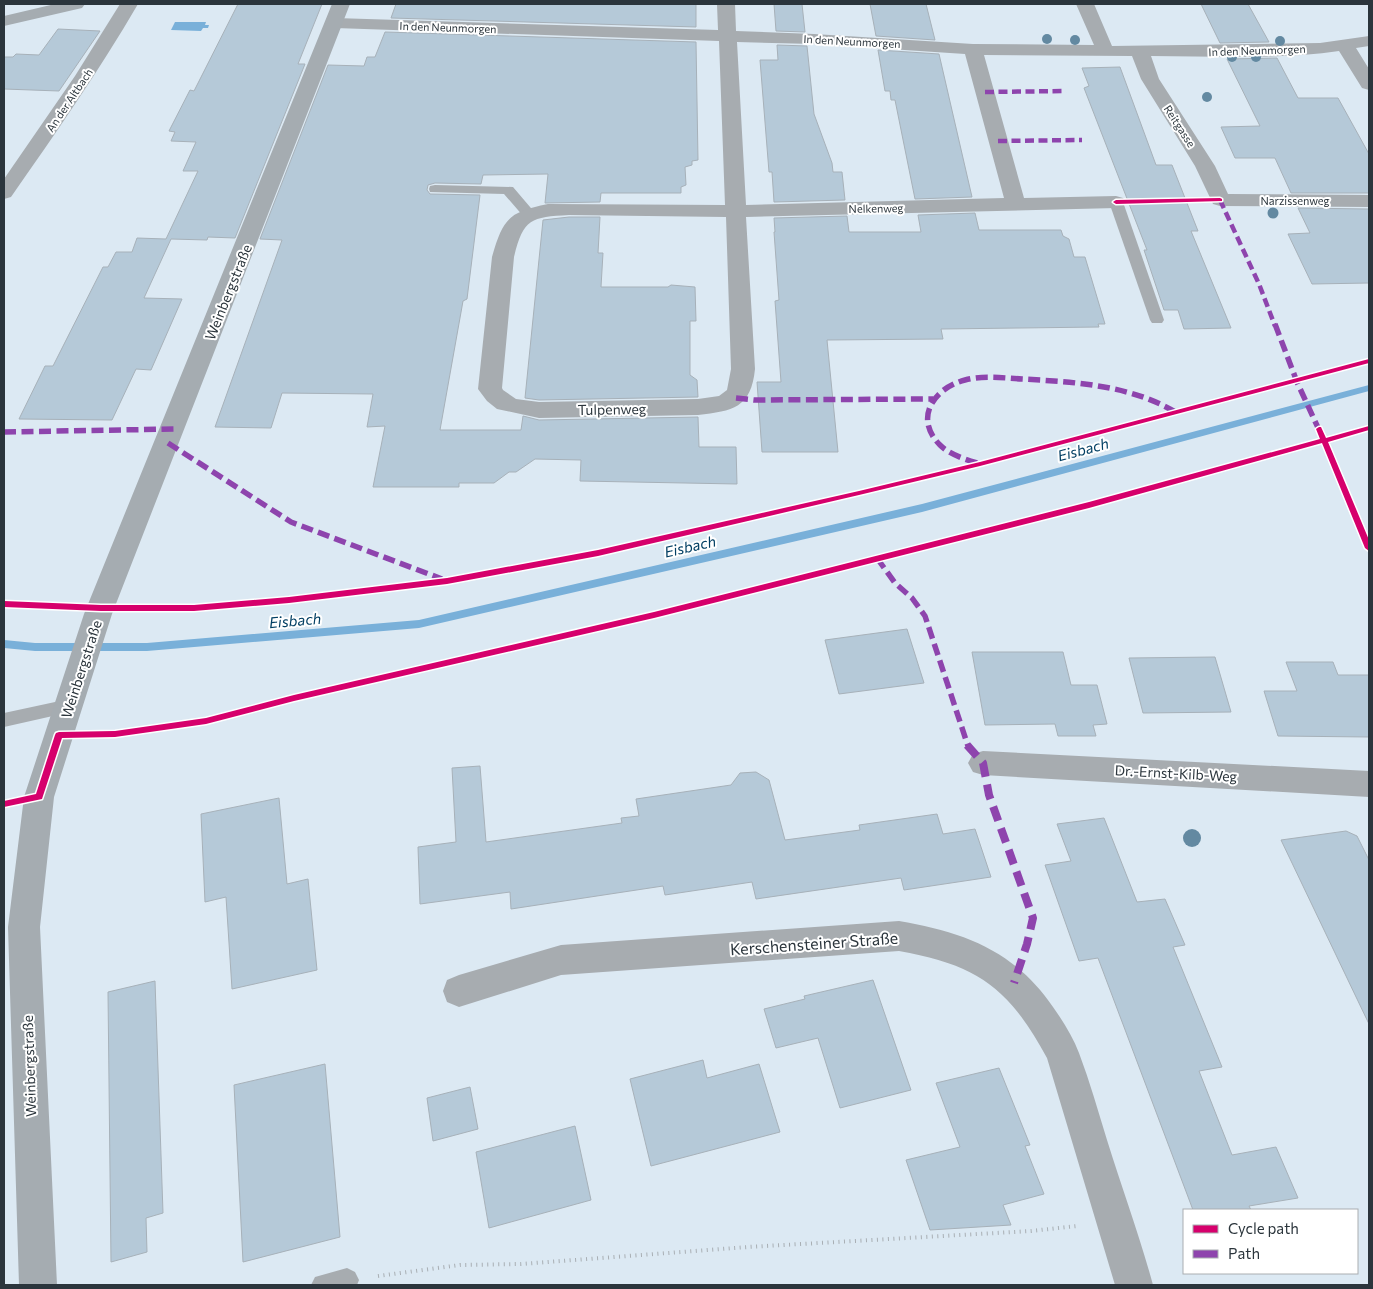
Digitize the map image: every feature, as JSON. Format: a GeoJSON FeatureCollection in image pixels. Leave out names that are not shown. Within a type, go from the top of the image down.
{"type":"FeatureCollection","features":[{"type":"Feature","properties":{"kind":"street"},"geometry":{"type":"LineString","coordinates":[[4,20],[76,4]]}},
{"type":"Feature","properties":{"kind":"street","name":"An der Altbach"},"geometry":{"type":"LineString","coordinates":[[4,193],[73,95],[109,40],[129,4]]}},
{"type":"Feature","properties":{"kind":"street","name":"Tulpenweg"},"geometry":{"type":"LineString","coordinates":[[529,214],[516,224],[508,238],[503,257],[490,388],[496,399],[513,407],[559,410],[698,408],[722,404],[736,398],[742,386],[743,369],[726,4]]}},
{"type":"Feature","properties":{"kind":"street"},"geometry":{"type":"LineString","coordinates":[[1085,4],[1105,51]]}},
{"type":"Feature","properties":{"kind":"street","name":"In den Neunmorgen"},"geometry":{"type":"LineString","coordinates":[[338,14],[727,37],[814,39],[973,48],[1140,52],[1262,50],[1345,45],[1369,41]]}},
{"type":"Feature","properties":{"kind":"street","name":"Weinbergstraße"},"geometry":{"type":"LineString","coordinates":[[38,1285],[24,927],[39,797],[98,614],[338,14]]}},
{"type":"Feature","properties":{"kind":"street"},"geometry":{"type":"LineString","coordinates":[[1345,45],[1369,84]]}},
{"type":"Feature","properties":{"kind":"street"},"geometry":{"type":"LineString","coordinates":[[973,48],[1016,204]]}},
{"type":"Feature","properties":{"kind":"street","name":"Reitgasse"},"geometry":{"type":"LineString","coordinates":[[1140,52],[1150,79],[1205,166],[1220,200]]}},
{"type":"Feature","properties":{"kind":"street","name":"Narzissenweg"},"geometry":{"type":"LineString","coordinates":[[1220,200],[1369,201]]}},
{"type":"Feature","properties":{"kind":"street","name":"Nelkenweg"},"geometry":{"type":"LineString","coordinates":[[735,211],[1116,202]]}},
{"type":"Feature","properties":{"kind":"street"},"geometry":{"type":"LineString","coordinates":[[529,214],[569,209],[735,211]]}},
{"type":"Feature","properties":{"kind":"street","name":"Dr.-Ernst-Kilb-Weg"},"geometry":{"type":"LineString","coordinates":[[983,763],[1369,784]]}},
{"type":"Feature","properties":{"kind":"street","name":"Kerschensteiner Straße"},"geometry":{"type":"LineString","coordinates":[[460,991],[561,960],[899,936],[929,940],[958,948],[986,962],[1010,980],[1032,1001],[1049,1026],[1062,1053],[1134,1285]]}},
{"type":"Feature","properties":{"kind":"lane"},"geometry":{"type":"LineString","coordinates":[[435,189],[508,190],[529,214]]}},
{"type":"Feature","properties":{"kind":"lane"},"geometry":{"type":"LineString","coordinates":[[1116,202],[1157,320]]}},
{"type":"Feature","properties":{"kind":"lane"},"geometry":{"type":"LineString","coordinates":[[4,720],[72,694]]}},
{"type":"Feature","properties":{"kind":"lane"},"geometry":{"type":"LineString","coordinates":[[324,1285],[347,1280]]}},
{"type":"Feature","properties":{"kind":"path"},"geometry":{"type":"LineString","coordinates":[[1116,202],[1220,200]]}},
{"type":"Feature","properties":{"kind":"path"},"geometry":{"type":"LineString","coordinates":[[347,1280],[460,1265],[520,1264],[748,1247],[1031,1231],[1115,1222]]}},
{"type":"Feature","properties":{"kind":"water"},"geometry":{"type":"Polygon","coordinates":[[[175,22],[206,22],[205,25],[209,25],[208,28],[203,28],[201,31],[171,30],[175,22]]]}},
{"type":"Feature","properties":{"kind":"building"},"geometry":{"type":"Polygon","coordinates":[[[238,4],[322,4],[298,64],[305,64],[235,238],[208,237],[207,240],[171,239],[144,298],[182,299],[151,370],[136,369],[112,420],[19,419],[45,366],[53,366],[103,267],[108,267],[116,252],[132,252],[137,238],[166,239],[198,171],[183,171],[196,142],[171,141],[175,132],[169,131],[190,90],[194,91],[238,4]]]}},
{"type":"Feature","properties":{"kind":"building"},"geometry":{"type":"Polygon","coordinates":[[[396,4],[696,4],[696,27],[391,18],[396,4]]]}},
{"type":"Feature","properties":{"kind":"building"},"geometry":{"type":"Polygon","coordinates":[[[774,4],[802,4],[805,32],[776,31],[774,4]]]}},
{"type":"Feature","properties":{"kind":"building"},"geometry":{"type":"Polygon","coordinates":[[[870,4],[926,4],[935,40],[876,36],[870,4]]]}},
{"type":"Feature","properties":{"kind":"building"},"geometry":{"type":"Polygon","coordinates":[[[1201,4],[1248,4],[1269,42],[1220,43],[1201,4]]]}},
{"type":"Feature","properties":{"kind":"building"},"geometry":{"type":"Polygon","coordinates":[[[58,29],[100,31],[59,91],[4,89],[4,57],[13,57],[16,54],[39,55],[58,29]]]}},
{"type":"Feature","properties":{"kind":"building"},"geometry":{"type":"Polygon","coordinates":[[[385,32],[696,42],[698,160],[692,161],[692,165],[685,167],[686,185],[681,187],[681,193],[601,193],[600,202],[545,203],[548,174],[483,175],[481,184],[435,183],[428,185],[427,190],[430,194],[480,195],[467,299],[463,301],[440,430],[521,430],[523,416],[539,420],[698,417],[699,447],[736,447],[737,484],[580,481],[581,460],[535,459],[516,472],[509,472],[494,483],[459,483],[459,487],[373,487],[385,426],[367,427],[373,394],[282,393],[271,428],[215,427],[282,240],[260,239],[328,65],[364,66],[367,57],[375,57],[385,32]]]}},
{"type":"Feature","properties":{"kind":"building"},"geometry":{"type":"Polygon","coordinates":[[[777,45],[807,46],[814,114],[832,163],[833,172],[842,172],[845,200],[774,202],[772,172],[769,172],[760,60],[778,60],[777,45]]]}},
{"type":"Feature","properties":{"kind":"building"},"geometry":{"type":"Polygon","coordinates":[[[878,50],[939,54],[972,197],[915,199],[895,100],[891,100],[890,91],[885,91],[878,50]]]}},
{"type":"Feature","properties":{"kind":"building"},"geometry":{"type":"Polygon","coordinates":[[[1277,58],[1298,98],[1338,98],[1369,154],[1369,193],[1291,193],[1275,158],[1235,158],[1221,127],[1260,126],[1227,59],[1277,58]]]}},
{"type":"Feature","properties":{"kind":"building"},"geometry":{"type":"Polygon","coordinates":[[[1120,67],[1156,165],[1172,165],[1198,231],[1191,231],[1231,328],[1184,329],[1178,310],[1164,310],[1144,250],[1147,250],[1084,88],[1089,86],[1082,68],[1120,67]]]}},
{"type":"Feature","properties":{"kind":"building"},"geometry":{"type":"Polygon","coordinates":[[[1298,208],[1369,209],[1369,283],[1312,284],[1288,234],[1310,233],[1298,208]]]}},
{"type":"Feature","properties":{"kind":"building"},"geometry":{"type":"Polygon","coordinates":[[[975,213],[979,230],[1061,230],[1063,236],[1069,239],[1074,257],[1085,257],[1105,324],[1098,324],[1099,327],[941,329],[943,339],[827,340],[838,452],[762,452],[757,382],[781,382],[775,301],[779,300],[774,218],[847,216],[849,232],[921,232],[918,215],[975,213]]]}},
{"type":"Feature","properties":{"kind":"building"},"geometry":{"type":"Polygon","coordinates":[[[569,217],[600,217],[598,253],[603,253],[601,287],[668,287],[671,285],[695,287],[696,321],[690,321],[690,375],[697,380],[698,397],[539,400],[525,398],[543,220],[569,217]]]}},
{"type":"Feature","properties":{"kind":"building"},"geometry":{"type":"Polygon","coordinates":[[[907,629],[924,683],[839,694],[825,640],[907,629]]]}},
{"type":"Feature","properties":{"kind":"building"},"geometry":{"type":"Polygon","coordinates":[[[972,652],[1063,652],[1071,685],[1097,685],[1107,724],[1093,725],[1096,736],[1058,736],[1055,724],[985,725],[972,652]]]}},
{"type":"Feature","properties":{"kind":"building"},"geometry":{"type":"Polygon","coordinates":[[[1215,657],[1231,712],[1143,713],[1129,658],[1215,657]]]}},
{"type":"Feature","properties":{"kind":"building"},"geometry":{"type":"Polygon","coordinates":[[[1286,662],[1333,662],[1338,675],[1369,675],[1369,737],[1278,736],[1264,691],[1297,691],[1286,662]]]}},
{"type":"Feature","properties":{"kind":"building"},"geometry":{"type":"Polygon","coordinates":[[[480,766],[486,842],[622,823],[621,818],[639,816],[636,799],[731,785],[740,773],[756,772],[769,780],[785,840],[860,830],[859,825],[937,814],[943,834],[975,829],[991,877],[904,890],[901,878],[756,899],[752,882],[665,895],[663,886],[511,909],[510,892],[420,904],[418,847],[456,842],[452,768],[480,766]]]}},
{"type":"Feature","properties":{"kind":"building"},"geometry":{"type":"Polygon","coordinates":[[[279,798],[287,884],[308,879],[317,970],[232,989],[226,897],[205,902],[201,814],[279,798]]]}},
{"type":"Feature","properties":{"kind":"building"},"geometry":{"type":"Polygon","coordinates":[[[1104,818],[1137,902],[1165,899],[1185,945],[1173,947],[1222,1067],[1199,1071],[1232,1155],[1276,1147],[1298,1198],[1249,1206],[1250,1209],[1193,1209],[1098,958],[1079,961],[1045,865],[1071,861],[1057,824],[1104,818]]]}},
{"type":"Feature","properties":{"kind":"building"},"geometry":{"type":"Polygon","coordinates":[[[1346,831],[1357,836],[1369,860],[1369,1024],[1281,840],[1346,831]]]}},
{"type":"Feature","properties":{"kind":"building"},"geometry":{"type":"Polygon","coordinates":[[[873,980],[911,1090],[840,1108],[818,1038],[776,1048],[764,1009],[805,999],[804,996],[873,980]]]}},
{"type":"Feature","properties":{"kind":"building"},"geometry":{"type":"Polygon","coordinates":[[[155,981],[163,1213],[146,1218],[147,1252],[111,1262],[108,992],[155,981]]]}},
{"type":"Feature","properties":{"kind":"building"},"geometry":{"type":"Polygon","coordinates":[[[703,1060],[707,1078],[759,1064],[780,1132],[651,1166],[630,1079],[703,1060]]]}},
{"type":"Feature","properties":{"kind":"building"},"geometry":{"type":"Polygon","coordinates":[[[325,1064],[340,1237],[243,1262],[234,1085],[325,1064]]]}},
{"type":"Feature","properties":{"kind":"building"},"geometry":{"type":"Polygon","coordinates":[[[999,1068],[1030,1145],[1025,1146],[1044,1194],[1003,1205],[1011,1225],[930,1230],[906,1160],[960,1147],[936,1083],[999,1068]]]}},
{"type":"Feature","properties":{"kind":"building"},"geometry":{"type":"Polygon","coordinates":[[[470,1087],[478,1129],[433,1141],[427,1098],[470,1087]]]}},
{"type":"Feature","properties":{"kind":"building"},"geometry":{"type":"Polygon","coordinates":[[[575,1126],[591,1200],[489,1228],[476,1152],[575,1126]]]}},
{"type":"Feature","properties":{"kind":"waterway","name":"Eisbach"},"geometry":{"type":"LineString","coordinates":[[4,644],[35,647],[147,647],[419,624],[922,508],[1369,388]]}},
{"type":"Feature","properties":{"kind":"marked path"},"geometry":{"type":"LineString","coordinates":[[985,92],[1066,91]]}},
{"type":"Feature","properties":{"kind":"marked path"},"geometry":{"type":"LineString","coordinates":[[998,141],[1082,140]]}},
{"type":"Feature","properties":{"kind":"marked path"},"geometry":{"type":"LineString","coordinates":[[1220,200],[1259,284],[1297,382],[1320,432]]}},
{"type":"Feature","properties":{"kind":"marked path"},"geometry":{"type":"LineString","coordinates":[[977,463],[958,456],[940,445],[932,435],[928,425],[927,415],[935,397],[953,384],[964,380],[1004,378],[1107,388],[1125,391],[1157,401],[1177,413]]}},
{"type":"Feature","properties":{"kind":"marked path"},"geometry":{"type":"LineString","coordinates":[[736,398],[754,400],[933,399]]}},
{"type":"Feature","properties":{"kind":"marked path"},"geometry":{"type":"LineString","coordinates":[[4,432],[174,429]]}},
{"type":"Feature","properties":{"kind":"marked path"},"geometry":{"type":"LineString","coordinates":[[168,443],[291,522],[442,579]]}},
{"type":"Feature","properties":{"kind":"marked path"},"geometry":{"type":"LineString","coordinates":[[877,558],[895,583],[912,598],[925,616],[967,745],[983,763],[989,795],[1033,918],[1027,944],[1014,983]]}},
{"type":"Feature","properties":{"kind":"cycle path"},"geometry":{"type":"LineString","coordinates":[[1116,202],[1220,200]]}},
{"type":"Feature","properties":{"kind":"cycle path"},"geometry":{"type":"LineString","coordinates":[[4,604],[101,608],[194,608],[289,600],[447,581],[598,553],[859,493],[980,464],[1369,361]]}},
{"type":"Feature","properties":{"kind":"cycle path"},"geometry":{"type":"LineString","coordinates":[[4,804],[39,797],[59,735],[115,734],[206,721],[294,698],[654,615],[1089,505],[1369,428]]}},
{"type":"Feature","properties":{"kind":"cycle path"},"geometry":{"type":"LineString","coordinates":[[1319,429],[1369,548]]}}]}
